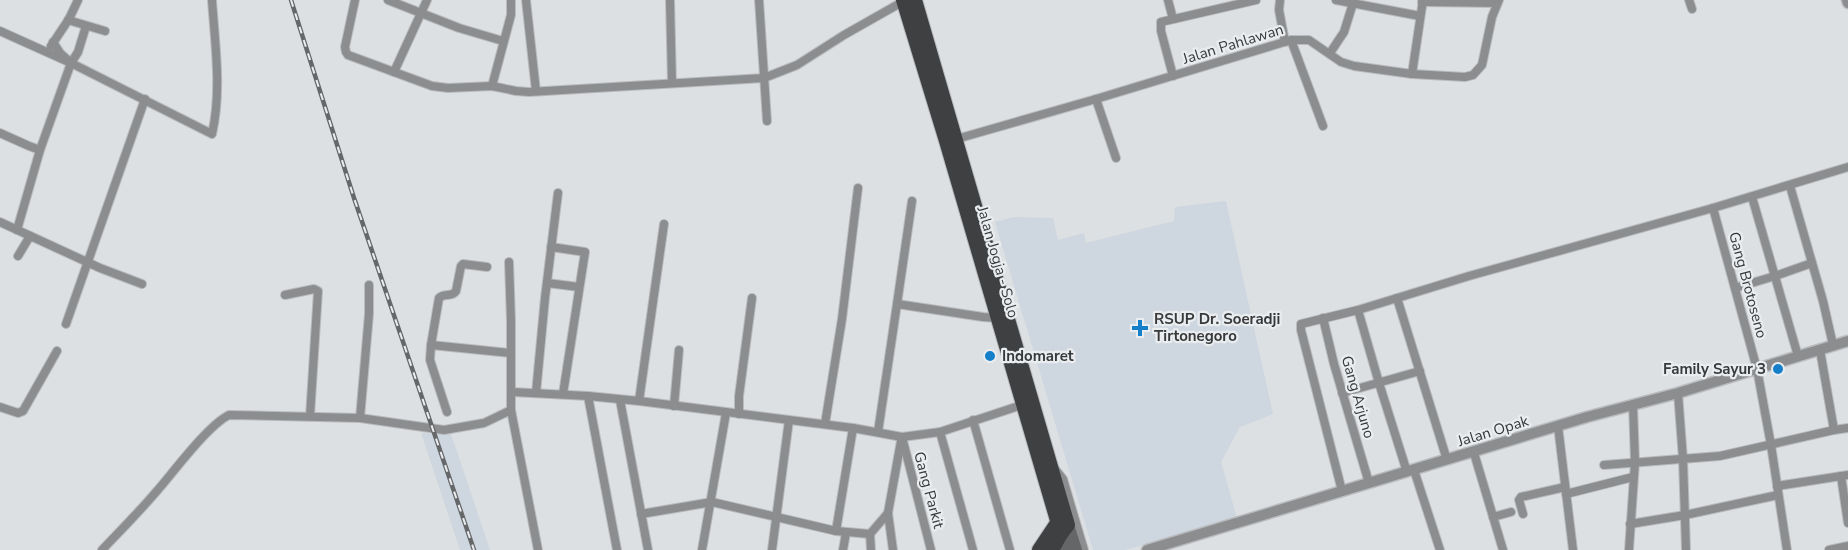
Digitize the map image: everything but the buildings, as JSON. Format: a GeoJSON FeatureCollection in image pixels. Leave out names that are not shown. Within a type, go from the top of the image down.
{"type":"FeatureCollection","features":[{"type":"Feature","properties":{"kind":"highway","name":"Jalan Jogja - Solo"},"geometry":{"type":"LineString","coordinates":[[907,0],[951,140],[1002,316],[1053,467],[1056,538]]}},
{"type":"Feature","properties":{"kind":"highway","name":"Jalan Jogja - Solo"},"geometry":{"type":"LineString","coordinates":[[1002,316],[1056,538]]}},
{"type":"Feature","properties":{"kind":"main road"},"geometry":{"type":"LineString","coordinates":[[1056,538],[1076,550]]}},
{"type":"Feature","properties":{"kind":"street"},"geometry":{"type":"LineString","coordinates":[[46,52],[68,20],[78,0]]}},
{"type":"Feature","properties":{"kind":"street"},"geometry":{"type":"LineString","coordinates":[[1,33],[71,63],[212,134],[216,71],[212,0]]}},
{"type":"Feature","properties":{"kind":"street"},"geometry":{"type":"LineString","coordinates":[[355,0],[345,47],[346,52],[352,57],[428,85],[438,87],[492,86],[516,91],[764,78],[797,65],[844,35],[907,0]]}},
{"type":"Feature","properties":{"kind":"street"},"geometry":{"type":"LineString","coordinates":[[388,0],[459,28],[503,41]]}},
{"type":"Feature","properties":{"kind":"street"},"geometry":{"type":"LineString","coordinates":[[394,72],[428,0]]}},
{"type":"Feature","properties":{"kind":"street"},"geometry":{"type":"LineString","coordinates":[[492,86],[511,15],[511,0]]}},
{"type":"Feature","properties":{"kind":"street"},"geometry":{"type":"LineString","coordinates":[[526,0],[536,91]]}},
{"type":"Feature","properties":{"kind":"street"},"geometry":{"type":"LineString","coordinates":[[670,0],[672,83]]}},
{"type":"Feature","properties":{"kind":"street"},"geometry":{"type":"LineString","coordinates":[[759,0],[767,122]]}},
{"type":"Feature","properties":{"kind":"street"},"geometry":{"type":"LineString","coordinates":[[1168,0],[1173,19]]}},
{"type":"Feature","properties":{"kind":"street"},"geometry":{"type":"LineString","coordinates":[[1173,76],[1160,27],[1161,22],[1256,0]]}},
{"type":"Feature","properties":{"kind":"street"},"geometry":{"type":"LineString","coordinates":[[1280,0],[1279,10],[1288,41],[1323,126]]}},
{"type":"Feature","properties":{"kind":"street"},"geometry":{"type":"LineString","coordinates":[[1336,0],[1420,16]]}},
{"type":"Feature","properties":{"kind":"street"},"geometry":{"type":"LineString","coordinates":[[1412,74],[1422,1],[1498,2]]}},
{"type":"Feature","properties":{"kind":"street"},"geometry":{"type":"LineString","coordinates":[[1330,52],[1344,32],[1354,2]]}},
{"type":"Feature","properties":{"kind":"street","name":"Jalan Pahlawan"},"geometry":{"type":"LineString","coordinates":[[951,140],[1288,41],[1309,40],[1330,52],[1341,62],[1354,66],[1412,74],[1470,76],[1482,65],[1498,2]]}},
{"type":"Feature","properties":{"kind":"street"},"geometry":{"type":"LineString","coordinates":[[68,20],[105,31]]}},
{"type":"Feature","properties":{"kind":"street"},"geometry":{"type":"LineString","coordinates":[[17,230],[40,150],[71,63],[78,52],[87,26]]}},
{"type":"Feature","properties":{"kind":"street"},"geometry":{"type":"LineString","coordinates":[[54,42],[71,63]]}},
{"type":"Feature","properties":{"kind":"street"},"geometry":{"type":"LineString","coordinates":[[66,324],[145,99]]}},
{"type":"Feature","properties":{"kind":"street"},"geometry":{"type":"LineString","coordinates":[[1096,99],[1116,158]]}},
{"type":"Feature","properties":{"kind":"street"},"geometry":{"type":"LineString","coordinates":[[0,133],[40,150]]}},
{"type":"Feature","properties":{"kind":"street"},"geometry":{"type":"LineString","coordinates":[[1342,491],[1301,324],[1358,310],[1469,276],[1752,197],[1848,167]]}},
{"type":"Feature","properties":{"kind":"street"},"geometry":{"type":"LineString","coordinates":[[1790,186],[1833,345]]}},
{"type":"Feature","properties":{"kind":"street"},"geometry":{"type":"LineString","coordinates":[[825,424],[842,319],[858,188]]}},
{"type":"Feature","properties":{"kind":"street"},"geometry":{"type":"LineString","coordinates":[[536,393],[558,193]]}},
{"type":"Feature","properties":{"kind":"street"},"geometry":{"type":"LineString","coordinates":[[1752,197],[1798,356]]}},
{"type":"Feature","properties":{"kind":"street"},"geometry":{"type":"LineString","coordinates":[[878,432],[912,201]]}},
{"type":"Feature","properties":{"kind":"street","name":"Gang Brotoseno"},"geometry":{"type":"LineString","coordinates":[[1713,208],[1757,369],[1787,550]]}},
{"type":"Feature","properties":{"kind":"street"},"geometry":{"type":"LineString","coordinates":[[0,222],[88,263],[142,284]]}},
{"type":"Feature","properties":{"kind":"street"},"geometry":{"type":"LineString","coordinates":[[639,401],[664,224]]}},
{"type":"Feature","properties":{"kind":"street"},"geometry":{"type":"LineString","coordinates":[[18,256],[30,236]]}},
{"type":"Feature","properties":{"kind":"street"},"geometry":{"type":"LineString","coordinates":[[551,247],[585,252],[563,394]]}},
{"type":"Feature","properties":{"kind":"street"},"geometry":{"type":"LineString","coordinates":[[509,262],[511,410],[538,550]]}},
{"type":"Feature","properties":{"kind":"street"},"geometry":{"type":"LineString","coordinates":[[1735,288],[1812,263]]}},
{"type":"Feature","properties":{"kind":"street"},"geometry":{"type":"LineString","coordinates":[[447,412],[430,360],[439,298],[443,295],[452,295],[456,291],[460,266],[463,264],[487,267]]}},
{"type":"Feature","properties":{"kind":"street"},"geometry":{"type":"LineString","coordinates":[[547,283],[579,286]]}},
{"type":"Feature","properties":{"kind":"street"},"geometry":{"type":"LineString","coordinates":[[360,418],[369,314],[369,285]]}},
{"type":"Feature","properties":{"kind":"street"},"geometry":{"type":"LineString","coordinates":[[285,295],[314,289],[318,291],[310,416]]}},
{"type":"Feature","properties":{"kind":"street"},"geometry":{"type":"LineString","coordinates":[[739,414],[739,396],[752,298]]}},
{"type":"Feature","properties":{"kind":"street"},"geometry":{"type":"LineString","coordinates":[[1397,298],[1447,460]]}},
{"type":"Feature","properties":{"kind":"street"},"geometry":{"type":"LineString","coordinates":[[897,304],[1002,316]]}},
{"type":"Feature","properties":{"kind":"street"},"geometry":{"type":"LineString","coordinates":[[1358,310],[1379,383],[1440,550]]}},
{"type":"Feature","properties":{"kind":"street","name":"Gang Arjuno"},"geometry":{"type":"LineString","coordinates":[[1323,318],[1342,393],[1369,483]]}},
{"type":"Feature","properties":{"kind":"street","name":"Jalan Opak"},"geometry":{"type":"LineString","coordinates":[[1147,550],[1848,341]]}},
{"type":"Feature","properties":{"kind":"street"},"geometry":{"type":"LineString","coordinates":[[431,345],[511,353]]}},
{"type":"Feature","properties":{"kind":"street"},"geometry":{"type":"LineString","coordinates":[[674,406],[679,350]]}},
{"type":"Feature","properties":{"kind":"street"},"geometry":{"type":"LineString","coordinates":[[1820,350],[1834,430]]}},
{"type":"Feature","properties":{"kind":"street"},"geometry":{"type":"LineString","coordinates":[[0,407],[18,412],[23,411],[57,351]]}},
{"type":"Feature","properties":{"kind":"street"},"geometry":{"type":"LineString","coordinates":[[1342,393],[1420,371]]}},
{"type":"Feature","properties":{"kind":"street"},"geometry":{"type":"LineString","coordinates":[[512,392],[639,401],[825,424],[902,438],[940,432],[1022,405]]}},
{"type":"Feature","properties":{"kind":"street"},"geometry":{"type":"LineString","coordinates":[[1678,393],[1686,550]]}},
{"type":"Feature","properties":{"kind":"street"},"geometry":{"type":"LineString","coordinates":[[588,396],[617,550]]}},
{"type":"Feature","properties":{"kind":"street"},"geometry":{"type":"LineString","coordinates":[[620,400],[648,550]]}},
{"type":"Feature","properties":{"kind":"street"},"geometry":{"type":"LineString","coordinates":[[1629,550],[1635,462],[1633,405]]}},
{"type":"Feature","properties":{"kind":"street"},"geometry":{"type":"LineString","coordinates":[[102,550],[195,447],[225,418],[232,415],[360,418],[444,430],[484,423],[511,410]]}},
{"type":"Feature","properties":{"kind":"street"},"geometry":{"type":"LineString","coordinates":[[702,550],[726,413]]}},
{"type":"Feature","properties":{"kind":"street"},"geometry":{"type":"LineString","coordinates":[[772,550],[789,420]]}},
{"type":"Feature","properties":{"kind":"street"},"geometry":{"type":"LineString","coordinates":[[973,420],[1010,550]]}},
{"type":"Feature","properties":{"kind":"street"},"geometry":{"type":"LineString","coordinates":[[1558,426],[1573,550]]}},
{"type":"Feature","properties":{"kind":"street"},"geometry":{"type":"LineString","coordinates":[[836,531],[852,428]]}},
{"type":"Feature","properties":{"kind":"street"},"geometry":{"type":"LineString","coordinates":[[1604,465],[1720,456],[1848,428]]}},
{"type":"Feature","properties":{"kind":"street"},"geometry":{"type":"LineString","coordinates":[[940,432],[973,550]]}},
{"type":"Feature","properties":{"kind":"street"},"geometry":{"type":"LineString","coordinates":[[893,550],[888,513],[902,438]]}},
{"type":"Feature","properties":{"kind":"street","name":"Gang Parkit"},"geometry":{"type":"LineString","coordinates":[[902,438],[932,550]]}},
{"type":"Feature","properties":{"kind":"street"},"geometry":{"type":"LineString","coordinates":[[1474,453],[1503,550]]}},
{"type":"Feature","properties":{"kind":"street"},"geometry":{"type":"LineString","coordinates":[[1053,467],[1063,479],[1084,550]]}},
{"type":"Feature","properties":{"kind":"street"},"geometry":{"type":"LineString","coordinates":[[1630,524],[1685,515],[1845,475],[1848,523]]}},
{"type":"Feature","properties":{"kind":"street"},"geometry":{"type":"LineString","coordinates":[[1523,513],[1520,500],[1523,495],[1566,490],[1633,477]]}},
{"type":"Feature","properties":{"kind":"street"},"geometry":{"type":"LineString","coordinates":[[641,514],[711,502],[846,534],[870,534]]}},
{"type":"Feature","properties":{"kind":"street"},"geometry":{"type":"LineString","coordinates":[[1493,517],[1511,512]]}},
{"type":"Feature","properties":{"kind":"street"},"geometry":{"type":"LineString","coordinates":[[871,550],[870,534],[888,513]]}},
{"type":"Feature","properties":{"kind":"street"},"geometry":{"type":"LineString","coordinates":[[843,550],[846,534]]}},
{"type":"Feature","properties":{"kind":"street"},"geometry":{"type":"LineString","coordinates":[[1829,550],[1848,546]]}},
{"type":"Feature","properties":{"kind":"shaded area","name":"RSUP Dr. Soeradji Tirtonegoro"},"geometry":{"type":"Polygon","coordinates":[[[1226,201],[1273,414],[1240,427],[1221,462],[1237,518],[1126,550],[1093,550],[995,222],[1014,217],[1053,218],[1058,240],[1084,233],[1086,243],[1174,221],[1175,207],[1226,201]]]}},
{"type":"Feature","properties":{"kind":"shaded area"},"geometry":{"type":"Polygon","coordinates":[[[421,433],[451,434],[490,550],[460,550],[421,433]]]}},
{"type":"Feature","properties":{"kind":"railway"},"geometry":{"type":"LineString","coordinates":[[291,0],[354,198],[474,550]]}},
{"type":"Feature","properties":{"kind":"place","name":"RSUP Dr. Soeradji Tirtonegoro"},"geometry":{"type":"Point","coordinates":[1140,328]}},
{"type":"Feature","properties":{"kind":"place","name":"Indomaret"},"geometry":{"type":"Point","coordinates":[990,356]}},
{"type":"Feature","properties":{"kind":"place","name":"Family Sayur 3"},"geometry":{"type":"Point","coordinates":[1778,369]}}]}
